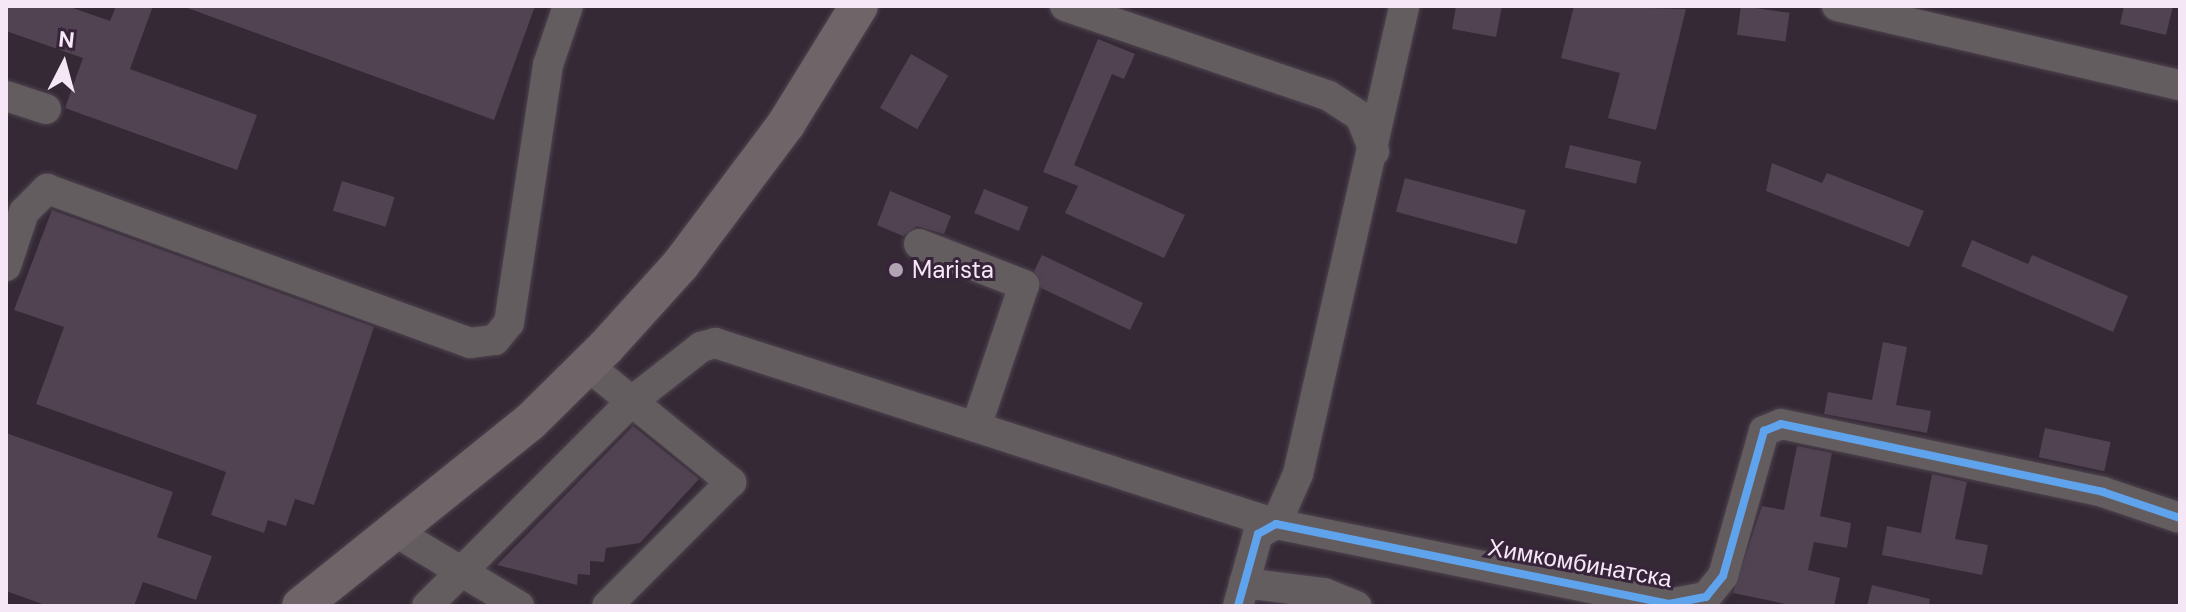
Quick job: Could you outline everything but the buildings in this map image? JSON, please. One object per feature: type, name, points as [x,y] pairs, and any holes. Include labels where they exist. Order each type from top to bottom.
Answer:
[{"type":"main road","points":[[301,606],[531,421],[587,365],[690,252],[786,124],[859,6]]},
{"type":"street","points":[[6,266],[24,212],[47,189],[470,343],[495,340],[509,323],[548,65],[568,6]]},
{"type":"street","points":[[1065,6],[1329,96],[1360,116],[1374,151]]},
{"type":"street","points":[[1356,606],[1324,593],[1241,595],[1258,534],[1276,524],[1298,474],[1374,151],[1404,6]]},
{"type":"street","points":[[1837,6],[2180,85]]},
{"type":"street","points":[[6,96],[46,109]]},
{"type":"street","points":[[919,244],[1024,285],[976,427]]},
{"type":"street","points":[[427,606],[457,571],[632,401],[701,347],[715,343],[1276,524]]},
{"type":"street","points":[[587,365],[731,482],[607,606]]},
{"type":"street","name":"Химкомбинатска","points":[[1276,524],[1669,604],[1706,597],[1723,576],[1764,431],[1781,424],[2103,492],[2180,518]]},
{"type":"street","points":[[394,531],[504,603]]},
{"type":"cycle path","points":[[1238,606],[1258,534],[1276,524],[1669,604],[1706,597],[1723,576],[1764,431],[1781,424],[2103,492],[2180,518]]},
{"type":"place","name":"Marista","points":[[896,270]]}]
